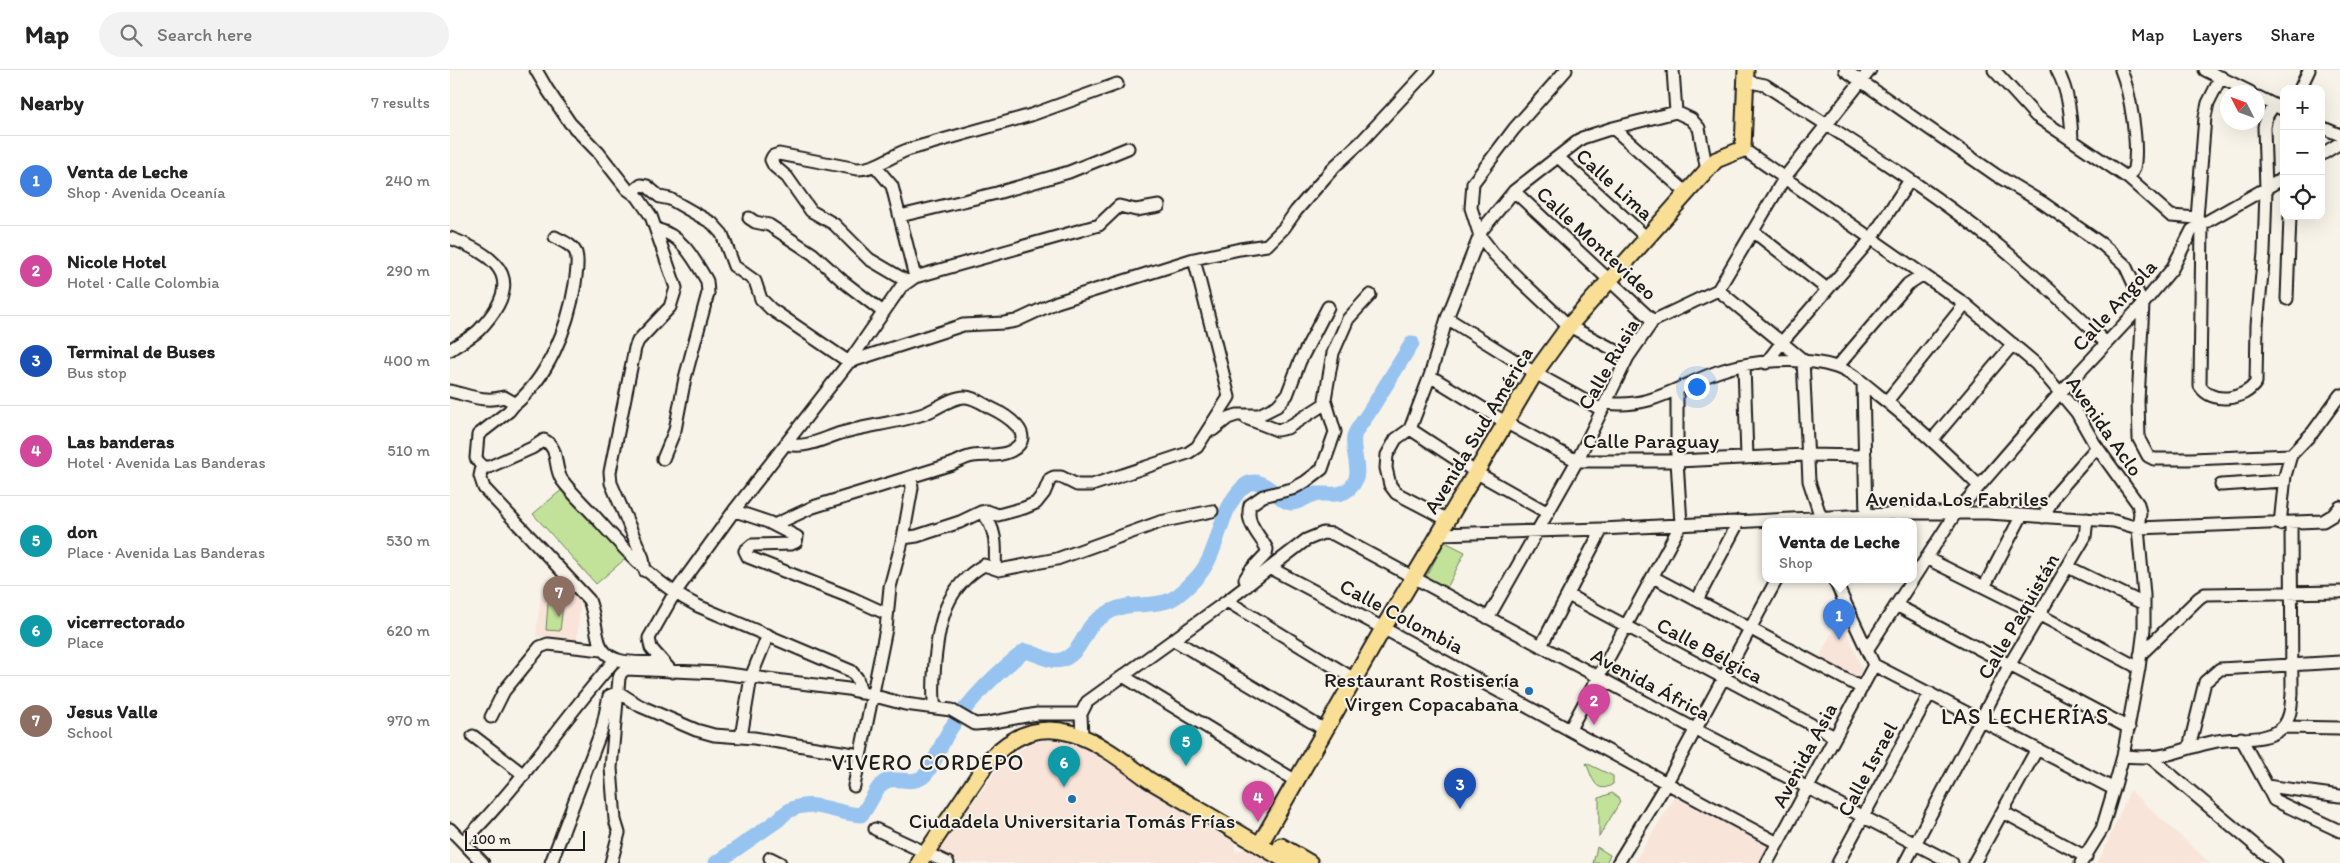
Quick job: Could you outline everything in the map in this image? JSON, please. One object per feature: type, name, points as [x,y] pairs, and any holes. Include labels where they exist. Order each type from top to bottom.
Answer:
[{"type":"main road","points":[[1743,149],[1746,76]]},
{"type":"main road","name":"Avenida Sud América","points":[[1262,840],[1384,627],[1535,373],[1569,326],[1716,160],[1743,149]]},
{"type":"main road","points":[[922,858],[989,760],[1006,744],[1026,733],[1050,729],[1072,732],[1082,736],[1149,780],[1262,840],[1310,863]]},
{"type":"main road","points":[[1262,840],[1290,863]]},
{"type":"street","points":[[536,70],[546,90],[570,122],[598,152],[627,189],[638,197],[651,216],[674,280],[675,293],[670,307],[638,341],[610,472],[612,483],[643,558],[645,571]]},
{"type":"street","points":[[849,362],[963,325],[1004,324],[1016,321],[1056,302],[1194,259],[1240,248],[1267,245],[1279,234],[1334,166],[1362,140],[1428,70]]},
{"type":"street","points":[[1566,70],[1514,129],[1473,183],[1471,208],[1480,236],[1494,254],[1569,326],[1628,357]]},
{"type":"street","points":[[1673,70],[1676,112]]},
{"type":"street","points":[[1844,70],[1996,175],[2043,203],[2103,246],[2125,265],[2143,304],[2144,317],[2138,400],[2139,439],[2148,456],[2154,459],[2192,459],[2291,455]]},
{"type":"street","points":[[1821,518],[1809,481],[1806,455],[1803,360],[1718,290],[1785,177],[1825,124],[1870,70]]},
{"type":"street","points":[[1994,70],[2030,110],[2128,178],[2171,216],[2200,221]]},
{"type":"street","points":[[2057,70],[2071,112],[2072,140]]},
{"type":"street","points":[[2121,70],[2132,108],[2135,159],[2134,170],[2128,178]]},
{"type":"street","points":[[2205,70],[2236,85]]},
{"type":"street","points":[[2302,85],[2309,70]]},
{"type":"street","points":[[1746,76],[1765,85],[1910,180],[2004,250],[2106,343]]},
{"type":"street","points":[[2221,77],[2208,103],[2205,117],[2200,221],[2200,386],[2204,393],[2212,397],[2241,396],[2252,390],[2256,382],[2257,325],[2264,253],[2266,189],[2264,127],[2266,117],[2279,108],[2265,101]]},
{"type":"street","points":[[911,279],[869,258],[834,224],[811,211],[787,177],[774,166],[771,160],[773,156],[780,154],[857,169],[876,167],[892,156],[907,150],[1031,115],[1117,84]]},
{"type":"street","points":[[1448,520],[1396,493],[1390,485],[1386,468],[1387,455],[1396,439],[1410,429],[1430,376],[1447,318],[1482,230],[1514,191],[1582,138],[1613,128],[1676,112],[1691,119],[1699,128],[1706,171]]},
{"type":"street","points":[[1613,128],[1687,193]]},
{"type":"street","points":[[2325,129],[2340,135]]},
{"type":"street","points":[[2325,153],[2340,144]]},
{"type":"street","points":[[900,216],[997,193],[1060,174],[1128,148]]},
{"type":"street","name":"Avenida Aclo","points":[[1743,149],[1965,304],[2036,364],[2077,414],[2097,447],[2138,504],[2144,604],[2139,668],[2129,728],[2114,789],[2102,829],[2084,860]]},
{"type":"street","name":"Calle Lima","points":[[1558,157],[1647,238]]},
{"type":"street","points":[[876,167],[892,186],[900,216],[911,279]]},
{"type":"street","points":[[1766,363],[1871,239],[1910,180]]},
{"type":"street","name":"Calle Angola","points":[[1917,572],[1955,514],[1978,485],[2143,304],[2172,269],[2188,235],[2200,221],[2225,213],[2280,180]]},
{"type":"street","points":[[638,197],[636,189],[641,185],[647,186],[660,197],[670,199],[712,222],[722,234],[734,266],[755,281],[761,299],[771,309],[849,362]]},
{"type":"street","name":"Calle Montevideo","points":[[1514,191],[1653,322]]},
{"type":"street","points":[[672,672],[651,648],[649,638],[674,594],[849,362],[901,286],[911,279],[1100,226],[1119,206],[1136,210],[1159,206]]},
{"type":"street","points":[[749,218],[755,222],[770,225],[813,254],[844,282],[884,312]]},
{"type":"street","points":[[2287,298],[2290,220]]},
{"type":"street","points":[[656,229],[665,231],[687,248],[708,285],[708,293],[685,378],[675,430],[663,459]]},
{"type":"street","points":[[1753,231],[1827,290]]},
{"type":"street","points":[[555,236],[573,248],[578,262],[568,314],[561,338],[525,396],[478,435],[476,458],[482,467],[480,476],[484,488],[589,600],[602,650]]},
{"type":"street","points":[[450,238],[477,249],[488,258],[504,277],[506,284],[500,303],[479,330],[450,350]]},
{"type":"street","points":[[903,538],[917,536],[960,522],[981,512],[987,511],[998,515],[1036,503],[1044,493],[1050,479],[1054,477],[1077,485],[1092,485],[1164,462],[1197,447],[1229,397],[1194,259]]},
{"type":"street","points":[[1837,367],[1908,284],[1922,274]]},
{"type":"street","name":"Calle Rusia","points":[[1488,618],[1577,462],[1628,357],[1653,322],[1718,290]]},
{"type":"street","points":[[1247,586],[1246,579],[1250,571],[1266,554],[1263,543],[1250,522],[1248,514],[1250,505],[1263,496],[1292,489],[1322,469],[1335,432],[1324,392],[1333,354],[1348,319],[1370,294]]},
{"type":"street","points":[[1887,401],[1965,304]]},
{"type":"street","points":[[1205,435],[1228,418],[1240,415],[1259,415],[1277,406],[1287,395],[1300,361],[1328,307]]},
{"type":"street","points":[[1447,318],[1535,373],[1604,407],[1656,399],[1716,373],[1744,365],[1803,360],[1837,367],[1887,401],[1932,440],[1978,485]]},
{"type":"street","points":[[1932,440],[2013,344]]},
{"type":"street","points":[[1744,365],[1747,458]]},
{"type":"street","name":"Calle Paraguay","points":[[1430,376],[1577,462],[1677,461],[1806,455],[1865,456]]},
{"type":"street","points":[[1863,383],[1866,516]]},
{"type":"street","points":[[450,391],[490,400],[504,397],[513,402],[513,406]]},
{"type":"street","points":[[1570,729],[1681,524],[1677,461],[1677,391]]},
{"type":"street","points":[[2298,727],[2290,720],[2292,663],[2291,593],[2285,523],[2284,482],[2291,455],[2313,432],[2340,395]]},
{"type":"street","points":[[774,525],[813,507],[972,456],[1000,454],[1011,451],[1019,444],[1022,437],[1021,430],[1003,413],[963,397],[926,413],[842,433],[808,445],[796,447],[786,444]]},
{"type":"street","points":[[1240,415],[1277,430],[1287,428],[1326,403]]},
{"type":"street","points":[[1410,429],[1477,473],[1548,513]]},
{"type":"street","points":[[482,467],[524,452],[544,440],[549,442],[553,446],[561,478],[645,571],[674,594],[851,671],[867,694]]},
{"type":"street","points":[[2043,517],[2056,494],[2097,447]]},
{"type":"street","points":[[854,786],[860,756],[867,694],[887,614],[890,587],[903,538],[912,488],[911,477]]},
{"type":"street","points":[[2220,485],[2284,482]]},
{"type":"street","name":"Avenida Los Fabriles","points":[[1844,518],[1955,514],[2022,516],[2114,521],[2138,528],[2323,521],[2333,515],[2340,506]]},
{"type":"street","points":[[935,708],[932,693],[938,630],[946,606],[974,570],[984,565],[999,570],[1058,559],[1160,522],[1212,510]]},
{"type":"street","points":[[735,511],[774,525],[797,538],[796,542],[791,544],[752,545],[745,551],[748,557],[852,598],[887,614]]},
{"type":"street","points":[[981,512],[991,522],[996,547],[995,568]]},
{"type":"street","points":[[1984,587],[2022,516]]},
{"type":"street","name":"Calle Paquistán","points":[[1905,863],[1982,721],[2010,664],[2085,537],[2087,519]]},
{"type":"street","points":[[1697,600],[1739,521]]},
{"type":"street","name":"Avenida Los Fabriles","points":[[1440,534],[1602,529],[1762,521]]},
{"type":"street","points":[[1542,646],[1602,529]]},
{"type":"street","name":"Avenida África","points":[[1270,568],[1306,540],[1324,534],[1333,534],[1695,729],[1952,863]]},
{"type":"street","points":[[1926,558],[2040,615],[2139,668]]},
{"type":"street","points":[[2068,567],[2144,604]]},
{"type":"street","points":[[1082,736],[1080,714],[1087,702],[1270,568]]},
{"type":"street","name":"Calle Colombia","points":[[1270,568],[1384,627],[1666,784],[1778,843]]},
{"type":"street","points":[[1653,577],[1751,627],[1862,688]]},
{"type":"street","points":[[1618,863],[1666,784],[1775,583]]},
{"type":"street","points":[[1836,583],[1874,666],[1930,693],[2114,789]]},
{"type":"street","name":"Calle Angola","points":[[1867,650],[1910,583]]},
{"type":"street","points":[[2140,655],[2205,594],[2340,592]]},
{"type":"street","name":"Calle Bélgica","points":[[1568,595],[1835,737]]},
{"type":"street","points":[[1227,601],[1354,679]]},
{"type":"street","points":[[1896,605],[2129,728]]},
{"type":"street","points":[[741,737],[751,677],[768,635]]},
{"type":"street","points":[[1174,640],[1325,730]]},
{"type":"street","points":[[491,717],[504,691],[540,647],[548,644],[602,650],[615,660],[663,662]]},
{"type":"street","points":[[464,841],[489,816],[524,775],[588,691],[615,660]]},
{"type":"street","points":[[2190,748],[2205,682],[2214,672],[2220,669],[2292,663],[2340,662]]},
{"type":"street","name":"Avenida Asia","points":[[1767,863],[1874,666]]},
{"type":"street","points":[[611,863],[619,833],[615,820],[611,768],[618,692],[621,673],[626,669],[751,677],[867,694],[905,704],[956,712],[967,721],[975,724],[1037,714],[1080,714]]},
{"type":"street","points":[[1123,676],[1296,781]]},
{"type":"street","points":[[618,692],[640,706],[714,736],[741,737],[860,756]]},
{"type":"street","points":[[551,863],[602,729],[609,696],[618,692]]},
{"type":"street","name":"Calle Israel","points":[[1838,863],[1930,693]]},
{"type":"street","points":[[2123,756],[2150,757],[2218,740],[2257,738],[2273,733],[2283,727],[2290,714]]},
{"type":"street","points":[[2283,727],[2340,728]]},
{"type":"street","points":[[473,736],[524,775]]},
{"type":"street","points":[[2241,738],[2274,800],[2340,831]]},
{"type":"street","points":[[1974,863],[2037,749]]},
{"type":"street","points":[[2150,757],[2276,863]]},
{"type":"street","points":[[2267,786],[2340,796]]},
{"type":"street","points":[[2003,812],[2084,860]]},
{"type":"street","points":[[450,829],[464,841],[483,863]]},
{"type":"street","points":[[875,829],[922,858],[948,863]]},
{"type":"shaded area","points":[[541,593],[581,598],[577,640],[536,636]]},
{"type":"shaded area","points":[[1838,620],[1843,620],[1862,670],[1858,677],[1852,677],[1818,660]]},
{"type":"shaded area","name":"Ciudadela Universitaria Tomás Frías","points":[[1054,739],[1082,747],[1235,839],[1235,852],[1248,847],[1274,863],[956,863],[936,854],[1005,759],[1031,743]]},
{"type":"shaded area","points":[[2130,790],[2210,863],[2096,863],[2101,857]]},
{"type":"shaded area","points":[[1675,797],[1769,845],[1760,863],[1634,863]]},
{"type":"green space","points":[[571,482],[633,552],[596,584],[533,514]]},
{"type":"green space","points":[[1445,542],[1465,552],[1447,588],[1426,577]]},
{"type":"green space","points":[[548,603],[563,605],[560,631],[546,630]]},
{"type":"green space","points":[[1586,763],[1613,776],[1613,784],[1602,788],[1598,786],[1592,779]]},
{"type":"green space","points":[[1612,793],[1618,797],[1620,802],[1599,837],[1599,798]]},
{"type":"green space","points":[[1597,847],[1610,855],[1606,863],[1593,863]]},
{"type":"waterway","points":[[716,863],[787,812],[797,807],[817,806],[861,815],[882,784],[892,780],[909,781],[920,779],[932,766],[948,733],[976,696],[1005,667],[1025,651],[1049,660],[1064,659],[1077,649],[1092,624],[1111,611],[1125,606],[1156,604],[1170,600],[1186,589],[1206,565],[1228,508],[1242,488],[1249,483],[1256,482],[1262,484],[1291,503],[1316,494],[1343,493],[1351,487],[1357,476],[1355,433],[1412,343]]},
{"type":"place","name":"Jesus Valle","points":[[559,617]]},
{"type":"place","name":"Venta de Leche","points":[[1839,640]]},
{"type":"place","name":"Restaurant Rostisería Virgen Copacabana","points":[[1529,691]]},
{"type":"place","name":"Nicole Hotel","points":[[1594,725]]},
{"type":"place","name":"don","points":[[1186,766]]},
{"type":"place","name":"vicerrectorado","points":[[1064,787]]},
{"type":"place","name":"Ciudadela Universitaria Tomás Frías","points":[[1072,799]]},
{"type":"place","name":"Terminal de Buses","points":[[1460,809]]},
{"type":"place","name":"Las banderas","points":[[1258,822]]},
{"type":"district","name":"LAS LECHERÍAS","points":[[2025,716]]},
{"type":"district","name":"VIVERO CORDEPO","points":[[928,762]]}]
